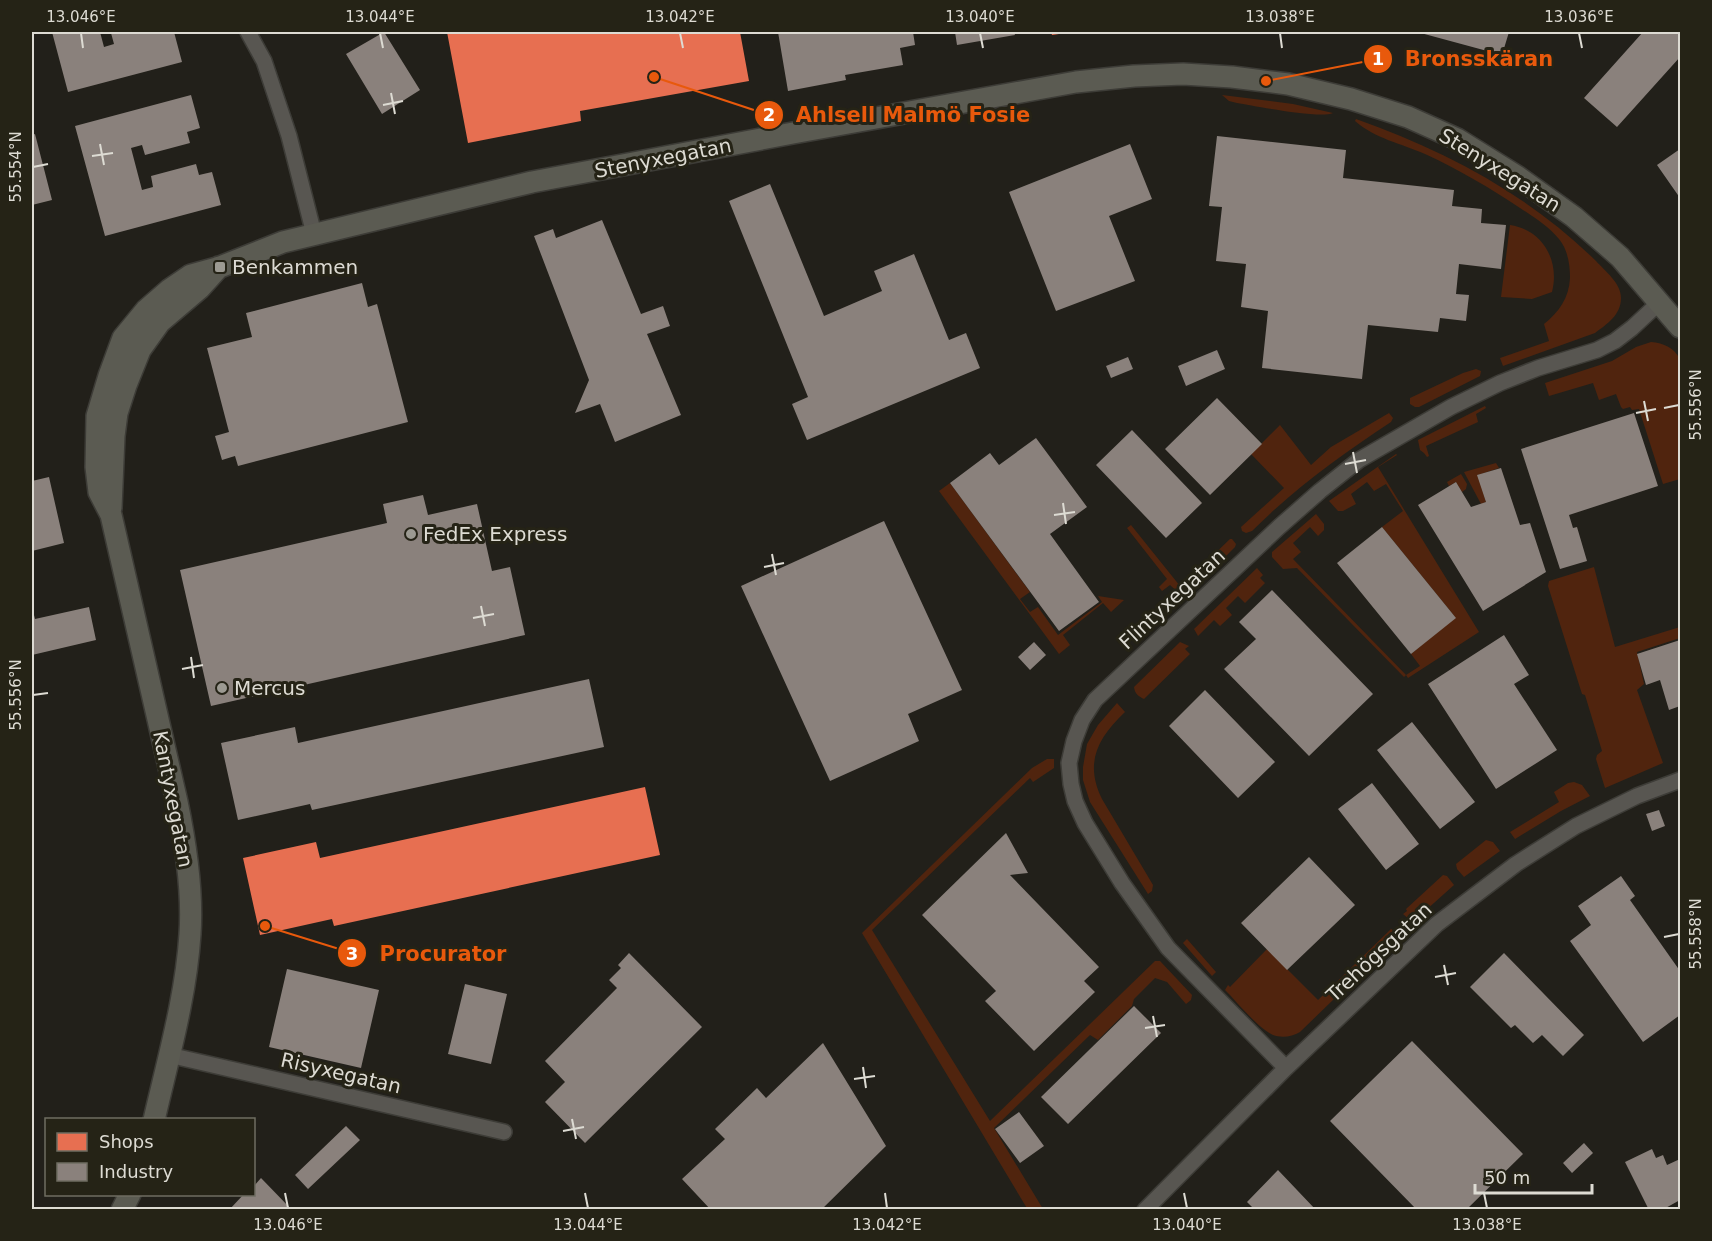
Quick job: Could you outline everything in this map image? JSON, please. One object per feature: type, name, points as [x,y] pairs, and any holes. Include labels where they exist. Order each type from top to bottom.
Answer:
[{"type":"street","points":[[248,32],[264,61],[289,136],[314,234]]},
{"type":"street","name":"Stenyxegatan","points":[[131,344],[200,288],[220,267],[283,242],[314,234],[532,182],[782,135],[1076,82],[1183,74],[1288,84],[1351,99],[1408,117],[1457,139],[1518,177],[1574,217],[1620,256],[1680,327]]},
{"type":"street","name":"Flintyxegatan","points":[[1286,1068],[1168,948],[1122,883],[1085,823],[1075,801],[1069,763],[1082,720],[1095,700],[1279,527],[1359,460],[1441,413],[1500,383],[1538,368],[1597,350],[1615,341],[1660,303]]},
{"type":"street","name":"Kantyxegatan","points":[[131,344],[97,416],[96,467],[99,492],[111,516],[185,843],[190,889],[190,933],[186,978],[154,1118]]},
{"type":"street","name":"Trehögsgatan","points":[[1145,1209],[1286,1068],[1437,924],[1516,864],[1576,826],[1637,796],[1680,780]]},
{"type":"street","name":"Risyxegatan","points":[[169,1055],[504,1132]]},
{"type":"shaded area","points":[[1222,95],[1293,104],[1333,113],[1315,114],[1272,109],[1229,101]]},
{"type":"shaded area","points":[[1356,119],[1421,145],[1484,176],[1542,215],[1570,237],[1615,282],[1621,298],[1616,314],[1595,333],[1503,366],[1500,358],[1549,341],[1544,324],[1562,304],[1568,292],[1570,278],[1569,263],[1562,243],[1541,222],[1462,172],[1371,132],[1355,121]]},
{"type":"shaded area","points":[[1510,225],[1532,233],[1546,249],[1553,269],[1552,292],[1532,299],[1501,297]]},
{"type":"shaded area","points":[[1651,342],[1668,347],[1680,359],[1680,479],[1663,484],[1639,409],[1632,410],[1630,407],[1623,409],[1616,394],[1599,400],[1593,383],[1549,396],[1545,383],[1612,361],[1636,347]]},
{"type":"shaded area","points":[[1476,369],[1481,371],[1480,376],[1419,407],[1410,404],[1410,398]]},
{"type":"shaded area","points":[[1485,406],[1486,408],[1476,414],[1478,422],[1426,446],[1429,456],[1427,457],[1420,450],[1418,440]]},
{"type":"shaded area","points":[[1389,413],[1393,418],[1391,422],[1319,473],[1252,531],[1246,533],[1242,531],[1241,527],[1284,488],[1251,454],[1280,425],[1311,465],[1331,447]]},
{"type":"shaded area","points":[[1396,454],[1378,467],[1479,632],[1408,678],[1406,675],[1420,666],[1411,654],[1455,617],[1382,527],[1403,511],[1386,484],[1374,491],[1367,482],[1351,494],[1356,504],[1343,511],[1338,511],[1329,501]]},
{"type":"shaded area","points":[[1496,463],[1499,468],[1478,475],[1486,502],[1481,504],[1464,472]]},
{"type":"shaded area","points":[[1461,474],[1467,484],[1466,489],[1462,492],[1456,482],[1449,486],[1447,482]]},
{"type":"shaded area","points":[[950,483],[1030,592],[1020,599],[1030,612],[1038,607],[1058,635],[1102,602],[1098,596],[1124,600],[1111,612],[1103,603],[1063,635],[1070,645],[1059,654],[939,491]]},
{"type":"shaded area","points":[[1316,514],[1324,524],[1324,530],[1318,536],[1310,527],[1293,543],[1301,552],[1293,559],[1406,675],[1404,677],[1297,568],[1283,569],[1272,557],[1272,552]]},
{"type":"shaded area","points":[[1131,525],[1180,586],[1190,577],[1197,584],[1182,596],[1170,585],[1162,591],[1159,587],[1167,579],[1127,528]]},
{"type":"shaded area","points":[[1230,539],[1236,544],[1235,547],[1210,572],[1204,571],[1202,566]]},
{"type":"shaded area","points":[[1594,567],[1615,647],[1680,627],[1680,638],[1637,652],[1644,684],[1637,690],[1663,763],[1605,788],[1596,759],[1602,751],[1548,586],[1549,581]]},
{"type":"shaded area","points":[[1257,568],[1263,575],[1260,578],[1265,583],[1245,603],[1238,596],[1226,608],[1232,615],[1220,626],[1214,620],[1198,636],[1194,629]]},
{"type":"shaded area","points":[[1180,642],[1189,646],[1185,649],[1190,654],[1144,699],[1138,696],[1134,687]]},
{"type":"shaded area","points":[[1117,703],[1125,712],[1101,741],[1094,762],[1094,773],[1102,799],[1153,885],[1152,891],[1148,894],[1090,802],[1083,780],[1087,744],[1098,725]]},
{"type":"shaded area","points":[[1047,759],[1054,759],[1054,768],[1033,782],[1030,778],[872,930],[990,1121],[1155,961],[1160,961],[1192,995],[1191,1000],[1186,1004],[1167,982],[1155,978],[1134,999],[1132,1006],[1098,1040],[1090,1035],[994,1128],[1043,1209],[1028,1210],[862,933],[1032,768]]},
{"type":"shaded area","points":[[1574,782],[1582,785],[1590,796],[1515,839],[1510,832],[1559,802],[1554,792]]},
{"type":"shaded area","points":[[1486,840],[1493,842],[1500,851],[1464,877],[1456,864]]},
{"type":"shaded area","points":[[1443,875],[1447,876],[1454,885],[1415,920],[1410,920],[1403,914],[1407,911],[1406,909]]},
{"type":"shaded area","points":[[1391,929],[1400,935],[1300,1032],[1294,1035],[1279,1036],[1267,1032],[1225,990],[1267,949],[1318,1000]]},
{"type":"shaded area","points":[[1187,939],[1216,972],[1212,976],[1183,943]]},
{"type":"building: Shops","points":[[447,32],[740,32],[749,81],[580,111],[581,121],[468,143]]},
{"type":"building: Shops","points":[[1051,32],[1066,32],[1066,33],[1052,35]]},
{"type":"building: Shops","points":[[645,787],[660,855],[334,926],[332,919],[260,935],[243,858],[316,842],[320,858]]},
{"type":"building: Industry","points":[[52,32],[100,32],[104,47],[114,44],[111,33],[115,32],[174,32],[182,62],[68,92]]},
{"type":"building: Industry","points":[[384,32],[420,90],[382,114],[346,54]]},
{"type":"building: Industry","points":[[778,32],[913,32],[915,45],[900,48],[903,65],[845,75],[846,80],[788,91]]},
{"type":"building: Industry","points":[[955,32],[1014,32],[1015,35],[957,45]]},
{"type":"building: Industry","points":[[1417,32],[1509,32],[1502,55]]},
{"type":"building: Industry","points":[[1643,32],[1680,32],[1680,57],[1617,127],[1584,98]]},
{"type":"building: Industry","points":[[191,95],[200,128],[187,132],[190,143],[145,155],[142,145],[131,148],[142,190],[153,187],[151,176],[196,164],[199,175],[212,172],[221,205],[105,236],[75,126]]},
{"type":"building: Industry","points":[[35,134],[52,200],[32,205],[32,135]]},
{"type":"building: Industry","points":[[1217,136],[1346,150],[1343,178],[1454,190],[1452,206],[1482,209],[1481,223],[1506,225],[1501,269],[1459,264],[1456,294],[1469,295],[1466,321],[1440,318],[1438,332],[1368,325],[1362,379],[1262,368],[1268,311],[1241,307],[1246,264],[1216,261],[1222,207],[1209,206]]},
{"type":"building: Industry","points":[[1130,144],[1152,199],[1109,216],[1135,281],[1056,311],[1009,192]]},
{"type":"building: Industry","points":[[1680,149],[1680,198],[1657,165]]},
{"type":"building: Industry","points":[[770,184],[824,316],[882,291],[874,271],[914,254],[949,340],[966,333],[980,368],[807,440],[792,404],[808,397],[729,201]]},
{"type":"building: Industry","points":[[602,220],[641,314],[663,306],[670,326],[647,334],[681,415],[615,442],[600,404],[575,413],[589,380],[534,236],[553,229],[556,238]]},
{"type":"building: Industry","points":[[362,283],[368,307],[377,304],[408,422],[238,466],[235,456],[222,460],[215,436],[229,432],[207,348],[252,337],[246,313]]},
{"type":"building: Industry","points":[[1217,350],[1225,369],[1186,386],[1178,366]]},
{"type":"building: Industry","points":[[1128,357],[1133,369],[1111,378],[1106,366]]},
{"type":"building: Industry","points":[[1217,398],[1262,444],[1210,495],[1165,449]]},
{"type":"building: Industry","points":[[1634,413],[1658,486],[1569,515],[1573,528],[1577,527],[1587,561],[1560,569],[1521,449]]},
{"type":"building: Industry","points":[[1132,430],[1202,503],[1166,538],[1096,465]]},
{"type":"building: Industry","points":[[1036,438],[1087,507],[1050,534],[1099,602],[1059,631],[950,483],[990,453],[999,465]]},
{"type":"building: Industry","points":[[1501,468],[1520,525],[1530,523],[1546,572],[1483,611],[1418,505],[1456,482],[1471,507],[1486,502],[1477,475]]},
{"type":"building: Industry","points":[[49,477],[64,543],[32,551],[32,481]]},
{"type":"building: Industry","points":[[423,495],[428,515],[477,504],[492,571],[510,567],[525,635],[211,706],[180,570],[387,523],[383,504]]},
{"type":"building: Industry","points":[[884,521],[962,690],[908,714],[919,741],[830,781],[741,586]]},
{"type":"building: Industry","points":[[1382,527],[1456,618],[1411,654],[1337,563]]},
{"type":"building: Industry","points":[[1272,590],[1373,694],[1309,756],[1224,669],[1256,639],[1239,622]]},
{"type":"building: Industry","points":[[32,607],[35,619],[89,607],[96,640],[32,655]]},
{"type":"building: Industry","points":[[1504,635],[1529,675],[1514,684],[1557,750],[1496,789],[1428,684]]},
{"type":"building: Industry","points":[[1680,640],[1680,706],[1669,710],[1660,680],[1646,685],[1637,654]]},
{"type":"building: Industry","points":[[1034,642],[1046,655],[1030,670],[1018,657]]},
{"type":"building: Industry","points":[[589,679],[604,747],[312,810],[310,804],[238,820],[221,743],[295,727],[298,743]]},
{"type":"building: Industry","points":[[1205,690],[1275,762],[1238,798],[1169,726]]},
{"type":"building: Industry","points":[[1412,722],[1475,802],[1440,829],[1377,750]]},
{"type":"building: Industry","points":[[1372,783],[1419,844],[1386,870],[1338,809]]},
{"type":"building: Industry","points":[[1659,810],[1665,826],[1652,831],[1646,814]]},
{"type":"building: Industry","points":[[1006,833],[1028,873],[1010,875],[1099,967],[1084,981],[1095,992],[1034,1051],[985,1001],[996,991],[922,915]]},
{"type":"building: Industry","points":[[1309,857],[1355,905],[1287,970],[1241,923]]},
{"type":"building: Industry","points":[[1621,876],[1635,896],[1630,900],[1680,971],[1680,1015],[1643,1042],[1570,941],[1591,925],[1578,906]]},
{"type":"building: Industry","points":[[629,953],[702,1027],[585,1143],[545,1102],[565,1082],[545,1061],[617,988],[609,980],[621,968],[618,965]]},
{"type":"building: Industry","points":[[1504,953],[1584,1035],[1563,1056],[1542,1035],[1533,1043],[1515,1025],[1511,1028],[1470,987]]},
{"type":"building: Industry","points":[[287,969],[379,990],[361,1068],[269,1047]]},
{"type":"building: Industry","points":[[465,984],[507,994],[491,1064],[448,1054]]},
{"type":"building: Industry","points":[[1134,1006],[1161,1033],[1068,1124],[1041,1097]]},
{"type":"building: Industry","points":[[1412,1041],[1523,1154],[1466,1210],[1417,1210],[1330,1121]]},
{"type":"building: Industry","points":[[823,1043],[886,1146],[821,1210],[711,1210],[682,1179],[725,1139],[715,1129],[757,1088],[766,1098]]},
{"type":"building: Industry","points":[[1019,1112],[1044,1146],[1020,1163],[995,1129]]},
{"type":"building: Industry","points":[[346,1126],[360,1140],[308,1189],[295,1175]]},
{"type":"building: Industry","points":[[1584,1143],[1593,1153],[1572,1173],[1563,1163]]},
{"type":"building: Industry","points":[[1652,1149],[1656,1158],[1663,1155],[1667,1165],[1680,1159],[1680,1200],[1662,1210],[1649,1210],[1625,1162]]},
{"type":"building: Industry","points":[[1278,1170],[1316,1210],[1255,1210],[1247,1202]]},
{"type":"building: Industry","points":[[261,1178],[292,1210],[229,1210],[242,1196],[255,1196],[255,1185]]},
{"type":"place","name":"Ahlsell Malmö Fosie","points":[[654,77]]},
{"type":"place","name":"Bronsskäran","points":[[1266,81]]},
{"type":"place","name":"Benkammen","points":[[220,267]]},
{"type":"place","name":"FedEx Express","points":[[411,534]]},
{"type":"place","name":"Mercus","points":[[222,688]]},
{"type":"place","name":"Procurator","points":[[265,926]]}]
